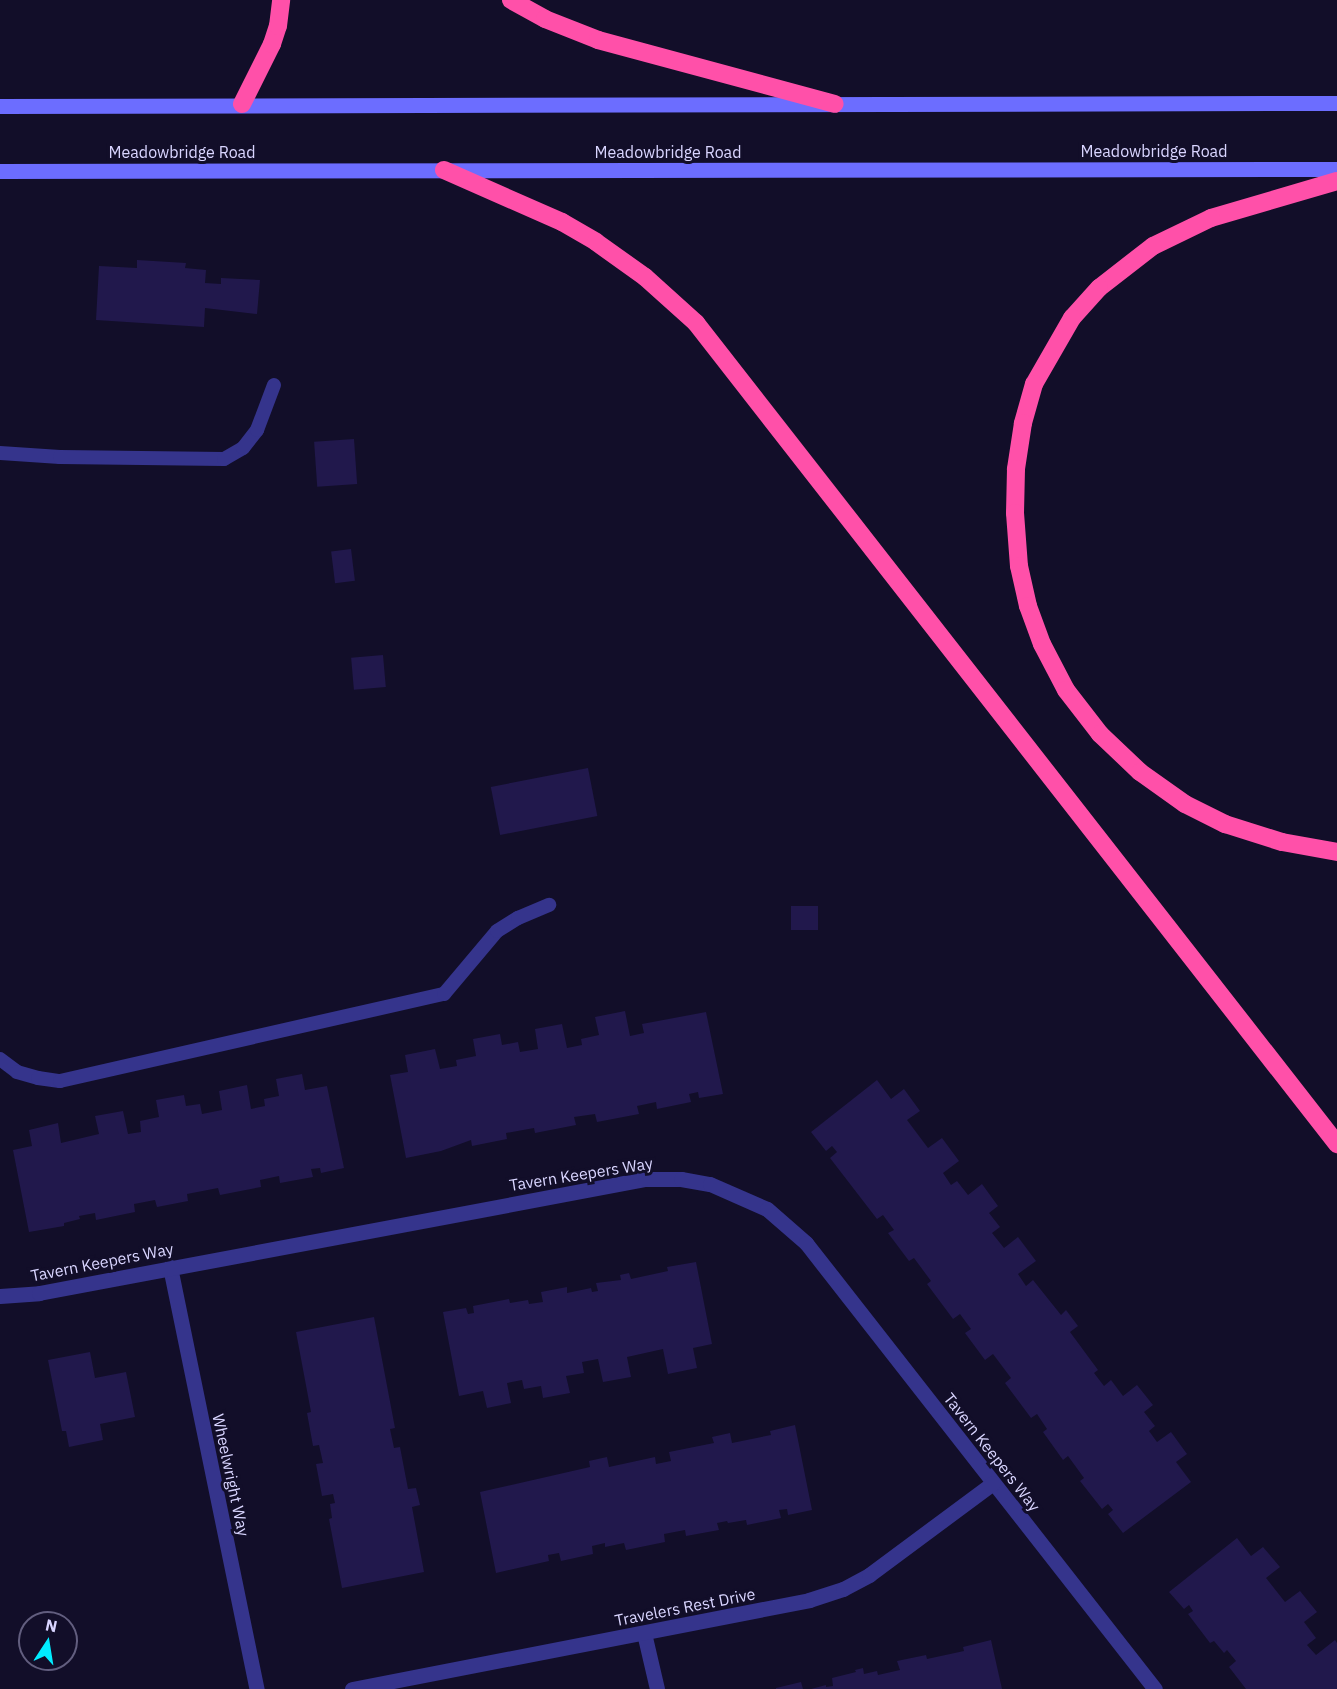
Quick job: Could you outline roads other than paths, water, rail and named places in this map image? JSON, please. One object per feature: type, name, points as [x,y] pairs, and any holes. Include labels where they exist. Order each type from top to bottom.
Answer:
[{"type":"highway","points":[[242,104],[272,44],[278,26],[281,0]]},
{"type":"highway","points":[[511,0],[545,19],[598,40],[835,104]]},
{"type":"highway","points":[[444,170],[562,222],[596,242],[645,278],[696,323],[1337,1144]]},
{"type":"highway","points":[[1337,181],[1201,222],[1153,246],[1099,288],[1072,318],[1034,384],[1023,423],[1016,469],[1016,513],[1019,566],[1028,606],[1041,644],[1066,690],[1100,734],[1140,772],[1185,804],[1225,824],[1282,842],[1337,852]]},
{"type":"main road","points":[[0,106],[1333,103]]},
{"type":"main road","name":"Meadowbridge Road","points":[[0,171],[1337,169]]},
{"type":"street","name":"Tavern Keepers Way","points":[[0,1296],[39,1293],[645,1179],[681,1179],[710,1184],[767,1209],[806,1243],[1155,1689]]},
{"type":"street","name":"Wheelwright Way","points":[[170,1267],[257,1689]]},
{"type":"street","name":"Travelers Rest Drive","points":[[352,1689],[808,1600],[843,1589],[869,1575],[993,1483]]},
{"type":"street","points":[[644,1633],[657,1689]]},
{"type":"lane","points":[[0,453],[60,457],[224,459],[243,448],[257,430],[274,385]]},
{"type":"lane","points":[[0,1059],[17,1072],[60,1081],[444,994],[497,931],[518,918],[549,905]]}]
